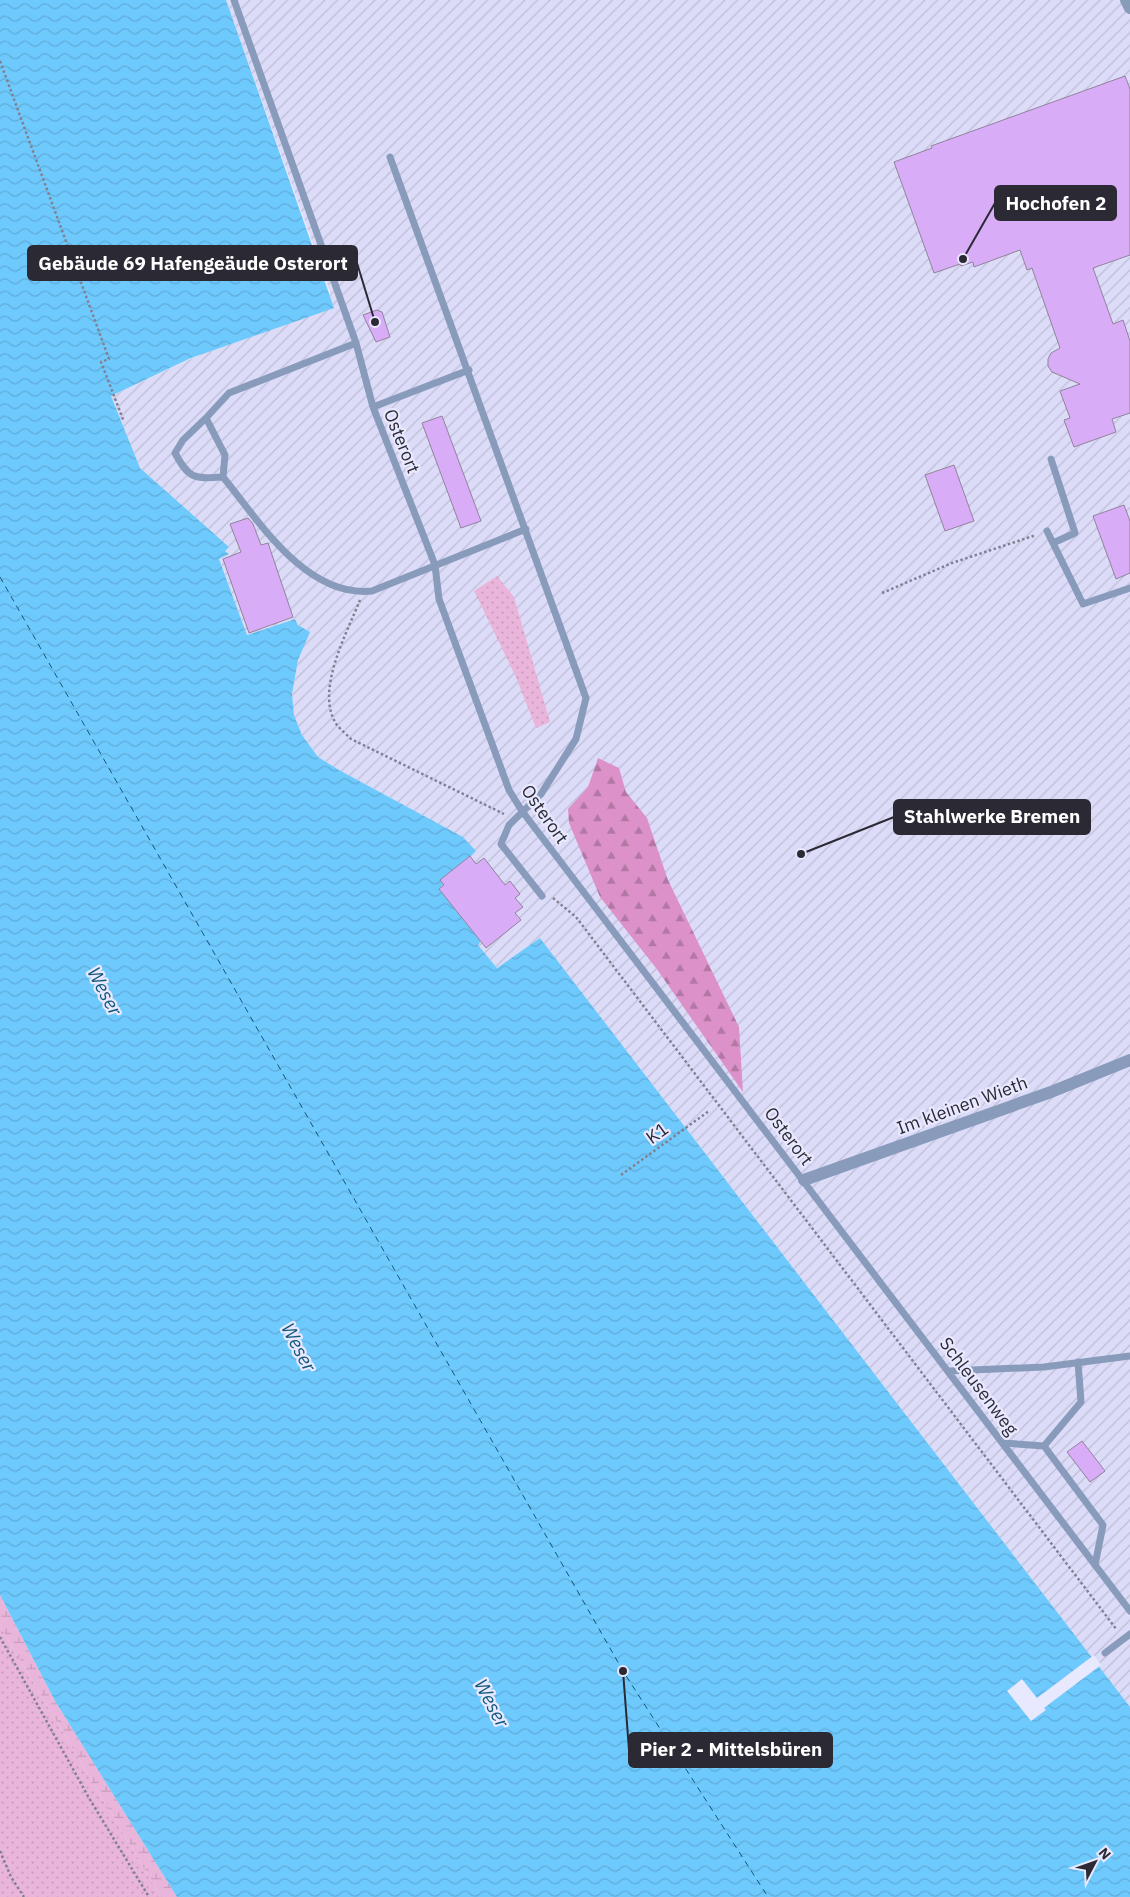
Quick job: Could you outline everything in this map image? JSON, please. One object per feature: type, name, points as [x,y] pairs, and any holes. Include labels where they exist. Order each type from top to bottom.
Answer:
[{"type":"street","points":[[1126,0],[1130,8]]},
{"type":"street","name":"Im kleinen Wieth","points":[[804,1180],[1051,1092],[1130,1060]]},
{"type":"lane","name":"Osterort","points":[[234,0],[356,344],[372,406],[435,566],[439,599],[509,790],[522,811],[804,1180]]},
{"type":"lane","points":[[390,157],[469,370],[586,698],[576,739],[541,794],[509,825],[500,844],[542,896]]},
{"type":"lane","points":[[223,477],[196,478],[184,470],[175,453],[183,440],[228,393],[356,344]]},
{"type":"lane","name":"Osterort","points":[[372,406],[469,370]]},
{"type":"lane","points":[[206,418],[225,455],[223,477],[289,558],[320,579],[353,593],[364,592],[399,581],[526,530]]},
{"type":"lane","points":[[1051,459],[1075,533],[1053,543]]},
{"type":"lane","points":[[1047,531],[1083,604],[1130,588]]},
{"type":"lane","name":"Schleusenweg","points":[[804,1180],[1130,1611]]},
{"type":"lane","points":[[949,1371],[1044,1367],[1130,1356]]},
{"type":"lane","points":[[1044,1446],[1081,1402],[1078,1362]]},
{"type":"lane","points":[[1003,1443],[1044,1446],[1103,1525],[1095,1565]]},
{"type":"lane","points":[[1105,1654],[1127,1637]]},
{"type":"path","points":[[0,61],[109,359],[102,362],[124,422]]},
{"type":"path","points":[[882,592],[952,563],[1047,531]]},
{"type":"path","points":[[364,592],[335,661],[328,690],[331,710],[337,725],[351,739],[485,807],[505,815],[522,811]]},
{"type":"path","points":[[542,896],[553,898],[576,917],[1127,1637]]},
{"type":"path","name":"K1","points":[[621,1175],[709,1111]]},
{"type":"path","points":[[0,1637],[89,1798],[149,1897]]},
{"type":"path","points":[[0,1851],[11,1878],[24,1897]]},
{"type":"shaded area","points":[[226,0],[1130,0],[1130,1707],[540,938],[497,968],[478,945],[439,889],[440,880],[475,851],[463,837],[318,757],[302,735],[294,715],[292,694],[298,660],[309,631],[298,625],[295,619],[247,635],[219,558],[229,554],[225,551],[229,547],[140,468],[111,396],[331,294]]},
{"type":"green space","points":[[497,576],[514,597],[550,722],[536,728],[515,675],[474,591]]},
{"type":"green space","points":[[598,758],[619,768],[626,792],[647,818],[668,880],[739,1027],[743,1092],[656,968],[600,897],[569,823],[568,809],[588,787]]},
{"type":"green space","points":[[0,1595],[55,1701],[177,1897],[161,1897],[0,1626]]},
{"type":"green space","points":[[0,1626],[161,1897],[0,1897]]},
{"type":"water","name":"Weser","points":[[0,0],[226,0],[334,308],[191,358],[111,396],[140,468],[229,547],[225,551],[229,554],[219,559],[247,635],[295,619],[298,625],[310,632],[298,660],[292,694],[294,715],[302,735],[318,757],[463,837],[476,851],[439,889],[481,941],[478,945],[497,968],[540,938],[1130,1707],[1130,1897],[177,1897],[55,1701],[0,1595]]},
{"type":"pier","points":[[1094,1655],[1101,1665],[1044,1708],[1046,1710],[1031,1721],[1007,1691],[1022,1679],[1037,1698]]},
{"type":"building","points":[[1125,76],[1130,89],[1130,255],[1093,268],[1113,324],[1123,320],[1130,341],[1130,413],[1112,419],[1116,432],[1074,447],[1064,420],[1070,418],[1060,391],[1080,384],[1052,372],[1048,366],[1048,359],[1051,353],[1060,348],[1032,268],[1027,270],[1020,250],[974,267],[973,262],[961,266],[960,264],[934,273],[894,162],[932,148],[931,146]]},
{"type":"building","points":[[377,310],[382,312],[390,337],[376,342],[363,315]]},
{"type":"building","points":[[442,416],[481,521],[461,528],[422,423]]},
{"type":"building","points":[[954,465],[974,521],[945,531],[925,475]]},
{"type":"building","points":[[1124,505],[1130,521],[1130,573],[1116,579],[1093,516]]},
{"type":"building","points":[[248,518],[253,524],[261,545],[268,543],[293,617],[249,633],[223,559],[241,552],[230,524]]},
{"type":"building","points":[[470,856],[476,864],[484,858],[505,885],[510,881],[520,894],[515,898],[523,907],[515,913],[521,920],[486,948],[439,889],[444,885],[440,880]]},
{"type":"building","points":[[1082,1441],[1105,1471],[1090,1482],[1067,1452]]},
{"type":"ferry route","points":[[0,577],[623,1671],[768,1897]]},
{"type":"place","name":"Hochofen 2","points":[[963,259]]},
{"type":"place","name":"Gebäude 69 Hafengeäude Osterort","points":[[375,322]]},
{"type":"place","name":"Stahlwerke Bremen","points":[[801,854]]},
{"type":"place","name":"Pier 2 - Mittelsbüren","points":[[623,1671]]}]
